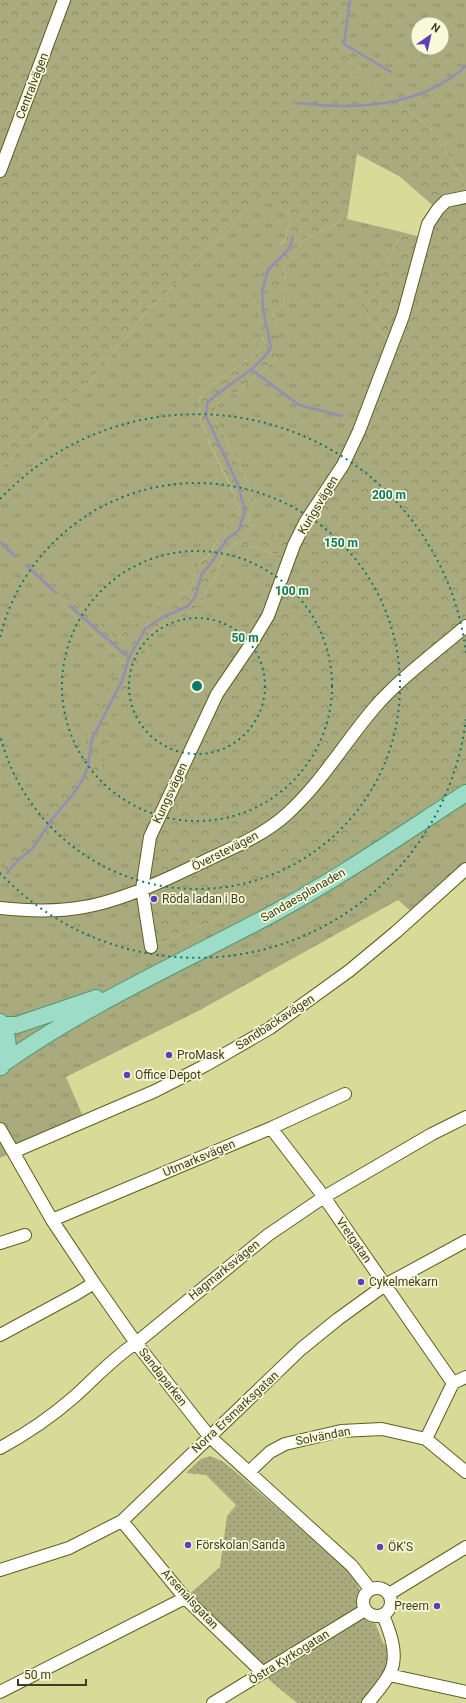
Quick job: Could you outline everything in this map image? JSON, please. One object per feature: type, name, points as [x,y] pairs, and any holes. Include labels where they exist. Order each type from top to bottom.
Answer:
[{"type":"main road","name":"Sandaesplanaden","points":[[2,1066],[54,1030],[134,985],[278,911],[362,860],[466,793]]},
{"type":"main road","name":"Sandaesplanaden","points":[[1,1023],[17,1025],[134,985]]},
{"type":"main road","points":[[1,1023],[8,1045],[2,1066]]},
{"type":"street","name":"Centralvägen","points":[[0,171],[64,0]]},
{"type":"street","name":"Kungsvägen","points":[[151,947],[142,889],[150,837],[217,694],[268,616],[294,544],[306,521],[343,465],[359,431],[403,316],[428,224],[438,209],[446,201],[466,197]]},
{"type":"street","name":"Överstevägen","points":[[0,908],[60,910],[86,907],[142,889],[182,872],[252,838],[286,815],[321,778],[376,706],[466,626]]},
{"type":"street","name":"Sandbackavägen","points":[[13,1152],[155,1091],[206,1065],[270,1028],[354,966],[396,932],[466,869]]},
{"type":"street","name":"Utmarksvägen","points":[[52,1220],[271,1128],[345,1094]]},
{"type":"street","name":"Hagmarksvägen","points":[[0,1448],[37,1426],[73,1398],[122,1352],[136,1343],[268,1234],[324,1197],[432,1134],[466,1118]]},
{"type":"street","name":"Vretgatan","points":[[271,1128],[324,1197],[453,1383]]},
{"type":"street","name":"Sandaparken","points":[[0,1129],[52,1220],[94,1282],[136,1343],[208,1436],[352,1566],[370,1589]]},
{"type":"street","points":[[0,1243],[25,1235]]},
{"type":"street","name":"Norra Ersmarksgatan","points":[[0,1570],[69,1548],[122,1521],[208,1436],[301,1349],[338,1318],[385,1285],[466,1241]]},
{"type":"street","points":[[0,1335],[76,1294],[94,1282]]},
{"type":"street","points":[[426,1439],[453,1383],[466,1377]]},
{"type":"street","name":"Solvändan","points":[[249,1472],[270,1452],[284,1444],[341,1431],[382,1429],[426,1439],[466,1472]]},
{"type":"street","name":"Arsenalsgatan","points":[[122,1521],[185,1598],[263,1673]]},
{"type":"street","points":[[389,1594],[466,1547]]},
{"type":"street","points":[[380,1588],[389,1594],[391,1598],[391,1606],[383,1615],[375,1616],[365,1610],[363,1606],[364,1596],[370,1589],[380,1588]]},
{"type":"street","points":[[0,1692],[185,1598]]},
{"type":"street","name":"Östra Kyrkogatan","points":[[213,1703],[365,1610]]},
{"type":"street","points":[[368,1703],[391,1671],[394,1652],[391,1636],[383,1615]]},
{"type":"street","points":[[389,1675],[466,1692]]},
{"type":"green space","points":[[0,0],[350,0],[344,44],[356,76],[396,101],[431,129],[449,156],[466,187],[466,793],[311,891],[267,890],[209,923],[151,947],[142,889],[150,837],[193,743],[251,644],[289,558],[236,542],[225,555],[218,567],[215,580],[208,588],[198,607],[191,613],[155,629],[148,636],[146,653],[141,664],[133,669],[124,664],[62,604],[69,596],[113,637],[118,637],[157,607],[190,590],[199,564],[208,556],[221,534],[239,515],[236,501],[200,417],[199,403],[203,393],[210,386],[250,358],[265,345],[258,315],[256,291],[265,261],[286,239],[290,214],[260,191],[232,227],[205,251],[172,287],[146,312],[87,384],[0,469]],"holes":[[[357,154],[399,176],[437,209],[424,238],[402,232],[381,277],[360,295],[367,316],[392,344],[343,465],[294,544],[248,524],[250,509],[254,500],[249,484],[215,419],[216,406],[225,397],[238,392],[273,362],[281,352],[272,313],[283,305],[285,265],[298,249],[302,240],[347,219]]]},
{"type":"green space","points":[[350,0],[466,0],[466,187],[449,156],[431,129],[396,101],[356,77],[344,44]]},
{"type":"green space","points":[[260,190],[290,214],[286,239],[281,243],[263,337],[265,345],[250,358],[210,386],[203,393],[199,403],[200,417],[213,451],[236,501],[239,515],[221,534],[208,555],[199,564],[190,590],[162,606],[118,637],[113,637],[69,597],[62,604],[124,664],[146,653],[148,636],[155,629],[191,613],[198,607],[208,588],[215,580],[218,568],[225,555],[236,542],[289,558],[151,947],[209,923],[267,890],[311,891],[466,793],[466,869],[415,915],[398,900],[202,1009],[66,1077],[85,1121],[0,1158],[0,469],[87,384],[146,312],[172,287],[205,251],[232,227]]},
{"type":"green space","points":[[347,219],[402,232],[381,277],[361,295],[367,316],[392,344],[359,431],[294,545],[248,524],[250,509],[254,500],[249,484],[215,419],[216,406],[225,397],[238,392],[273,362],[280,352],[272,313],[283,305],[285,265],[298,249],[302,240]]},
{"type":"green space","points":[[115,674],[126,679],[129,688],[110,729],[106,753],[102,765],[93,781],[82,791],[63,814],[51,832],[25,860],[15,875],[4,875],[3,867],[17,848],[32,836],[51,807],[80,770],[87,734],[110,679]]},
{"type":"green space","points":[[210,1456],[222,1461],[236,1472],[343,1566],[357,1583],[367,1610],[376,1625],[383,1643],[394,1651],[391,1671],[368,1703],[297,1703],[275,1685],[185,1598],[220,1567],[227,1516],[236,1505],[206,1475],[186,1473],[201,1459]]},
{"type":"waterway","points":[[350,0],[344,44],[391,72]]},
{"type":"waterway","points":[[299,103],[344,106],[366,105],[409,98],[448,80],[466,66]]},
{"type":"waterway","points":[[7,873],[17,861],[32,849],[53,818],[74,793],[84,777],[88,766],[92,739],[122,681],[129,658],[145,629],[163,617],[188,606],[195,597],[202,573],[209,566],[227,539],[239,530],[245,511],[238,485],[206,416],[207,403],[256,365],[271,348],[263,309],[262,292],[268,270],[289,249],[293,237]]},
{"type":"waterway","points":[[252,370],[299,405],[342,416]]},
{"type":"waterway","points":[[0,542],[15,556]]},
{"type":"waterway","points":[[26,565],[56,593]]},
{"type":"waterway","points":[[70,606],[129,658]]},
{"type":"place","name":"Röda ladan i Bo","points":[[154,899]]},
{"type":"place","name":"ProMask","points":[[169,1055]]},
{"type":"place","name":"Office Depot","points":[[127,1075]]},
{"type":"place","name":"Cykelmekarn","points":[[361,1282]]},
{"type":"place","name":"Förskolan Sanda","points":[[188,1545]]},
{"type":"place","name":"ÖK'S","points":[[380,1547]]},
{"type":"place","name":"Preem","points":[[437,1606]]}]
